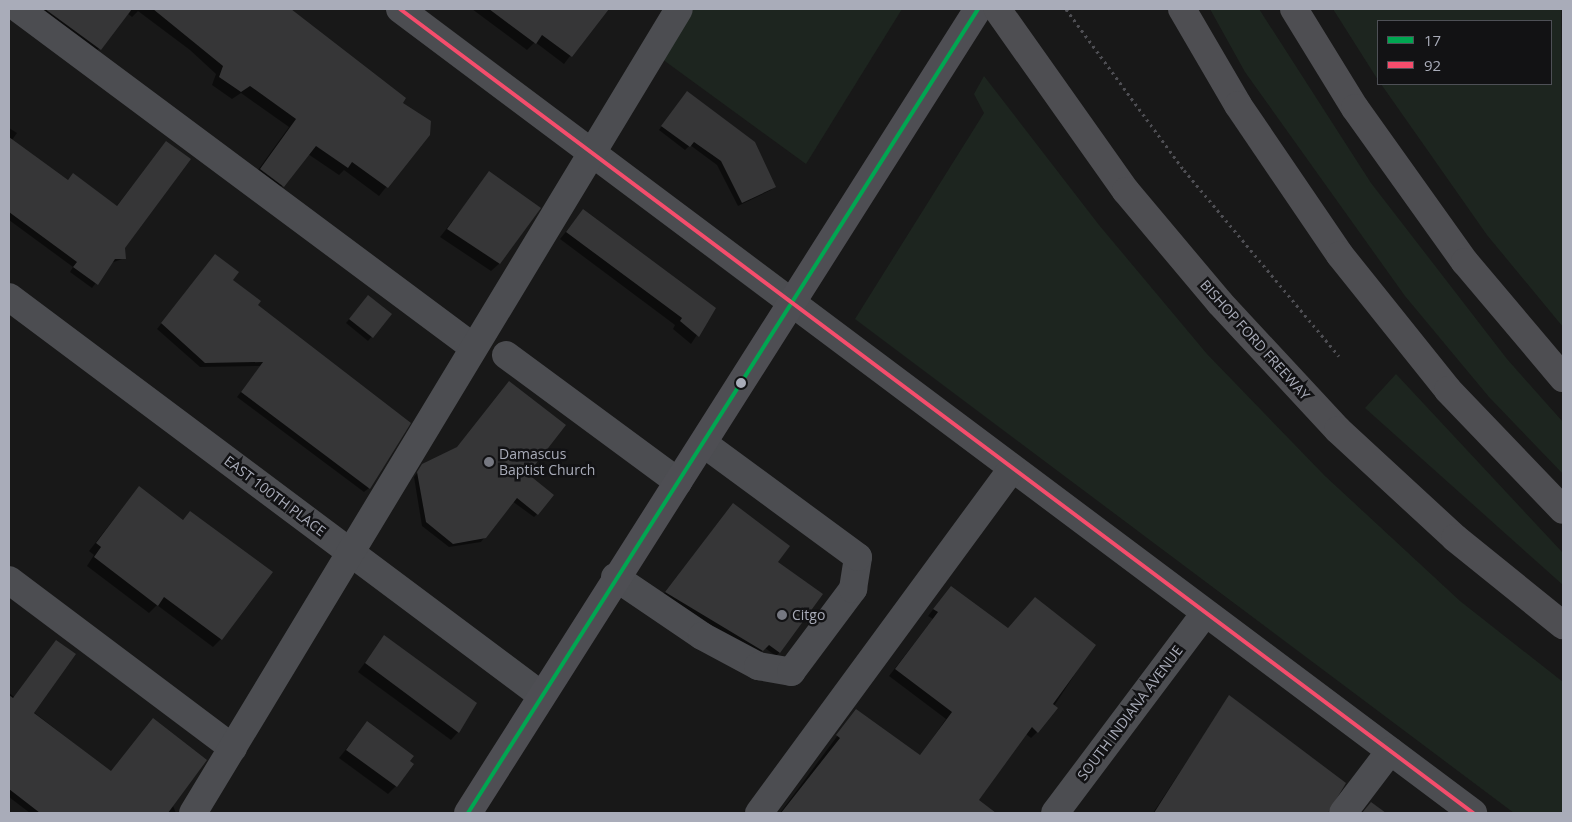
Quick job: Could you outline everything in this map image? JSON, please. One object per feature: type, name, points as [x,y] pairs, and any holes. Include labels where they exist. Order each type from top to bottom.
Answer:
[{"type":"highway","name":"BISHOP FORD FREEWAY","points":[[997,9],[1126,191],[1227,310],[1338,430],[1455,538],[1563,625]]},
{"type":"highway","points":[[1182,9],[1238,105],[1340,255],[1448,390],[1563,510]]},
{"type":"highway","points":[[1294,9],[1355,108],[1465,262],[1563,378]]},
{"type":"main road","points":[[468,813],[615,577],[792,305],[978,9]]},
{"type":"street","points":[[19,9],[473,347]]},
{"type":"street","points":[[400,9],[1011,470],[1473,813]]},
{"type":"street","points":[[193,813],[352,554],[473,347],[593,153],[679,9]]},
{"type":"street","name":"EAST 100TH PLACE","points":[[9,297],[541,695]]},
{"type":"street","points":[[506,355],[678,482]]},
{"type":"street","points":[[615,577],[702,636],[758,666],[791,672],[853,589],[858,557],[703,443]]},
{"type":"street","points":[[760,813],[1011,470]]},
{"type":"street","points":[[9,580],[233,748]]},
{"type":"street","name":"SOUTH INDIANA AVENUE","points":[[1054,813],[1205,613]]},
{"type":"street","points":[[1343,813],[1390,751]]},
{"type":"path","points":[[1066,9],[1184,170],[1338,356]]},
{"type":"shaded area","points":[[692,9],[902,9],[806,164],[662,59]]},
{"type":"shaded area","points":[[1210,9],[1259,9],[1371,183],[1507,359],[1563,422],[1563,474],[1489,397],[1405,296],[1245,72]]},
{"type":"shaded area","points":[[1333,9],[1561,9],[1563,327],[1487,235],[1382,85],[1552,85],[1552,20],[1377,20],[1377,78]]},
{"type":"shaded area","points":[[984,76],[1099,225],[1207,354],[1325,476],[1460,601],[1563,682],[1563,813],[1514,813],[855,319],[984,113],[974,94]]},
{"type":"shaded area","points":[[1396,374],[1563,553],[1563,585],[1365,408]]},
{"type":"building","points":[[45,9],[132,9],[101,50]]},
{"type":"building","points":[[153,9],[291,9],[406,98],[403,103],[431,121],[430,135],[388,188],[352,162],[348,168],[316,146],[284,187],[260,169],[296,119],[250,86],[241,92],[219,77],[223,66]]},
{"type":"building","points":[[489,9],[609,9],[572,57],[542,35],[536,44]]},
{"type":"building","points":[[687,91],[755,142],[776,187],[742,203],[721,161],[694,142],[690,147],[661,126]]},
{"type":"building","points":[[9,137],[68,180],[73,173],[117,206],[166,141],[191,159],[125,248],[126,259],[115,259],[98,285],[73,267],[77,262],[9,212]]},
{"type":"building","points":[[489,171],[541,208],[500,264],[447,229]]},
{"type":"building","points":[[583,209],[716,308],[699,337],[680,321],[682,318],[566,232]]},
{"type":"building","points":[[215,254],[239,272],[233,280],[261,301],[258,305],[411,423],[370,489],[241,392],[263,362],[205,363],[161,323]]},
{"type":"building","points":[[368,295],[392,314],[373,338],[349,319]]},
{"type":"building","name":"Damascus Baptist Church","points":[[509,381],[566,425],[528,474],[554,495],[538,515],[517,498],[486,538],[453,544],[426,522],[417,472],[422,464],[457,447]]},
{"type":"building","points":[[139,486],[183,520],[190,511],[273,572],[222,640],[164,597],[158,606],[94,557],[101,547],[96,543]]},
{"type":"building","name":"Citgo","points":[[733,503],[790,546],[778,562],[823,594],[780,653],[769,645],[763,651],[665,592]]},
{"type":"building","points":[[951,586],[1008,628],[1035,597],[1096,645],[1053,704],[1058,708],[1038,733],[1032,727],[979,800],[996,813],[781,813],[840,738],[836,735],[856,709],[920,755],[952,712],[895,669],[938,612],[933,609]]},
{"type":"building","points":[[384,635],[477,703],[459,733],[365,663]]},
{"type":"building","points":[[56,640],[76,654],[34,713],[111,771],[153,718],[207,760],[168,813],[40,813],[9,789],[9,695],[13,698]]},
{"type":"building","points":[[1229,695],[1346,783],[1328,813],[1154,813]]},
{"type":"building","points":[[367,721],[414,756],[410,761],[414,764],[397,787],[346,750]]},
{"type":"building","points":[[1371,802],[1386,813],[1362,813]]},
{"type":"transit line","name":"92","points":[[400,9],[1473,813]]},
{"type":"transit line","name":"17","points":[[468,813],[978,9]]},
{"type":"place","name":"Damascus Baptist Church","points":[[489,462]]},
{"type":"place","name":"Citgo","points":[[782,615]]}]
